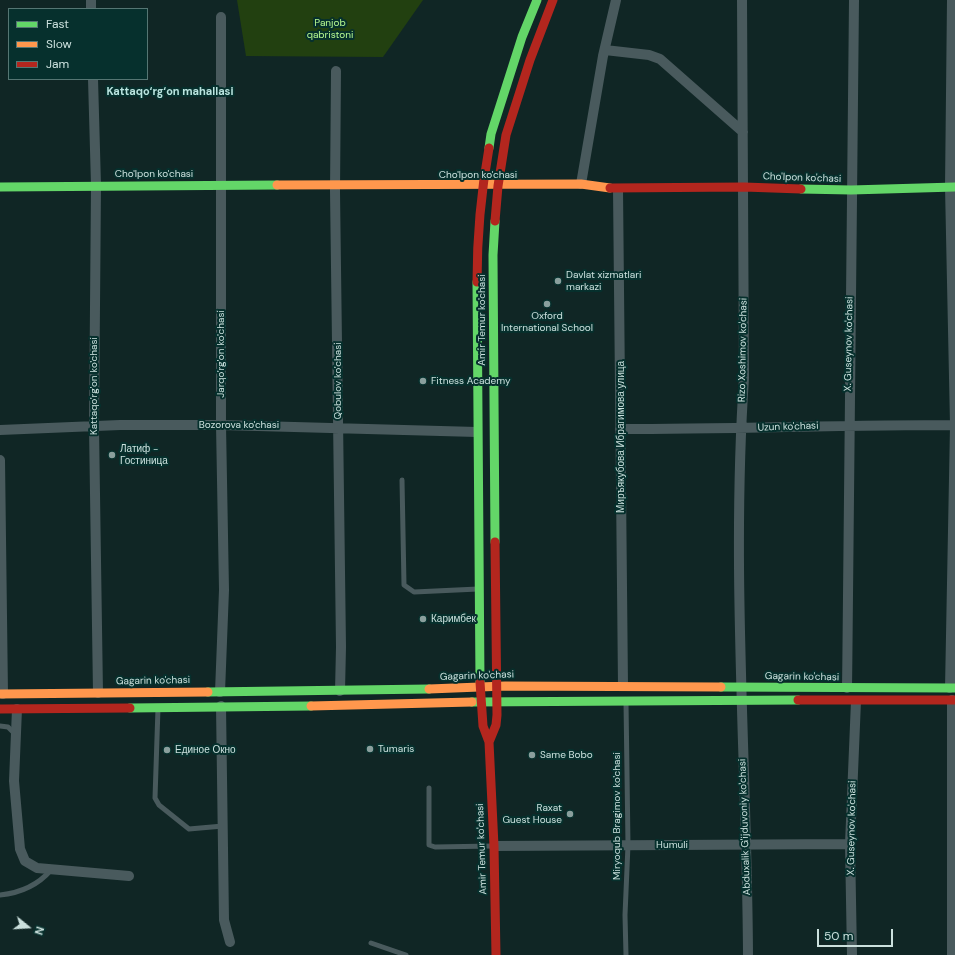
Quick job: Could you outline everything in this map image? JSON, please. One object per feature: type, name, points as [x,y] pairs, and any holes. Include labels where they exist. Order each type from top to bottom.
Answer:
[{"type":"main road","name":"Amir Temur ko'chasi","points":[[496,955],[494,846],[489,742],[483,726],[480,686],[477,432],[477,254],[482,186],[491,134],[522,37],[537,0]]},
{"type":"main road","name":"Amir Temur ko'chasi","points":[[489,742],[496,725],[497,702],[492,255],[498,186],[506,135],[530,60],[553,0]]},
{"type":"main road","name":"Cho'lpon ko'chasi","points":[[0,187],[96,185],[498,186],[581,184],[618,189],[744,187],[851,190],[952,187]]},
{"type":"main road","name":"Gagarin ko'chasi","points":[[2,694],[340,691],[480,686],[953,688]]},
{"type":"main road","points":[[0,709],[482,702],[954,700]]},
{"type":"street","points":[[581,184],[605,50],[616,0]]},
{"type":"street","name":"Rizo Xoshimov ko'chasi","points":[[741,700],[740,429],[744,378],[742,0]]},
{"type":"street","name":"X. Guseynov ko'chasi","points":[[847,688],[849,510],[848,425],[854,0]]},
{"type":"street","points":[[952,0],[952,187],[955,425],[953,688]]},
{"type":"street","name":"Jarqo'rg'on ko'chasi","points":[[220,692],[224,590],[221,425],[221,16]]},
{"type":"street","points":[[605,50],[649,55],[660,58],[743,132]]},
{"type":"street","name":"Qobulov ko'chasi","points":[[336,72],[335,186],[341,647],[340,691]]},
{"type":"street","name":"Kattaqo'rg'on ko'chasi","points":[[93,80],[96,185],[94,427],[98,693]]},
{"type":"street","name":"Миръякубова Ибрагимова улица","points":[[618,189],[623,686]]},
{"type":"street","name":"Bozorova ko'chasi","points":[[0,430],[221,425],[338,426],[477,432]]},
{"type":"street","name":"Uzun ko'chasi","points":[[620,429],[740,429],[848,425],[955,425]]},
{"type":"street","points":[[0,460],[2,694]]},
{"type":"street","name":"Abduxalik G'ijduvoniy ko'chasi","points":[[741,700],[747,845],[748,955]]},
{"type":"street","points":[[952,955],[954,700]]},
{"type":"street","name":"X. Guseynov ko'chasi","points":[[852,955],[850,844],[856,701]]},
{"type":"street","points":[[221,706],[224,920],[230,942]]},
{"type":"street","points":[[17,709],[14,781],[22,855],[25,861],[31,866],[37,868],[129,876]]},
{"type":"street","name":"Humuli","points":[[494,846],[850,844]]},
{"type":"lane","points":[[402,480],[404,585],[414,592],[479,589]]},
{"type":"lane","name":"Miryoqub Bragimov ko'chasi","points":[[626,701],[628,845],[625,916],[626,955]]},
{"type":"lane","points":[[158,707],[159,726],[155,798],[159,805],[189,829],[223,826]]},
{"type":"lane","points":[[0,726],[8,728],[16,734]]},
{"type":"lane","points":[[429,788],[429,845],[435,848],[494,846]]},
{"type":"lane","points":[[0,895],[15,894],[42,881],[51,870]]},
{"type":"lane","points":[[371,943],[406,955]]},
{"type":"green space","name":"Panjob qabristoni","points":[[237,0],[423,0],[383,57],[246,56]]},
{"type":"traffic: fast","points":[[489,148],[491,134],[522,37],[537,0]]},
{"type":"traffic: fast","points":[[0,187],[277,185]]},
{"type":"traffic: fast","points":[[801,189],[851,190],[955,187]]},
{"type":"traffic: fast","points":[[495,221],[493,255],[495,542]]},
{"type":"traffic: fast","points":[[477,282],[480,682]]},
{"type":"traffic: fast","points":[[721,687],[955,688]]},
{"type":"traffic: fast","points":[[208,692],[429,689]]},
{"type":"traffic: fast","points":[[472,702],[798,700]]},
{"type":"traffic: fast","points":[[130,708],[311,706]]},
{"type":"traffic: slow","points":[[277,185],[581,184],[610,188]]},
{"type":"traffic: slow","points":[[429,689],[505,686],[721,687]]},
{"type":"traffic: slow","points":[[0,694],[208,692]]},
{"type":"traffic: slow","points":[[311,706],[472,702]]},
{"type":"traffic: jam","points":[[495,221],[498,186],[506,135],[530,60],[553,0]]},
{"type":"traffic: jam","points":[[477,282],[480,215],[489,148]]},
{"type":"traffic: jam","points":[[610,188],[744,187],[801,189]]},
{"type":"traffic: jam","points":[[489,742],[496,725],[497,715],[495,542]]},
{"type":"traffic: jam","points":[[480,682],[483,726],[489,742],[494,846],[496,955]]},
{"type":"traffic: jam","points":[[798,700],[955,700]]},
{"type":"traffic: jam","points":[[0,709],[130,708]]},
{"type":"place","name":"Davlat xizmatlari markazi","points":[[558,281]]},
{"type":"place","name":"Oxford International School","points":[[547,304]]},
{"type":"place","name":"Fitness Academy","points":[[423,381]]},
{"type":"place","name":"Латиф - Гостиница","points":[[112,455]]},
{"type":"place","name":"Каримбек","points":[[423,619]]},
{"type":"place","name":"Tumaris","points":[[370,749]]},
{"type":"place","name":"Единое Окно","points":[[167,750]]},
{"type":"place","name":"Same Bobo","points":[[532,755]]},
{"type":"place","name":"Raxat Guest House","points":[[570,814]]},
{"type":"district","name":"Kattaqo‘rg‘on mahallasi","points":[[170,92]]}]
